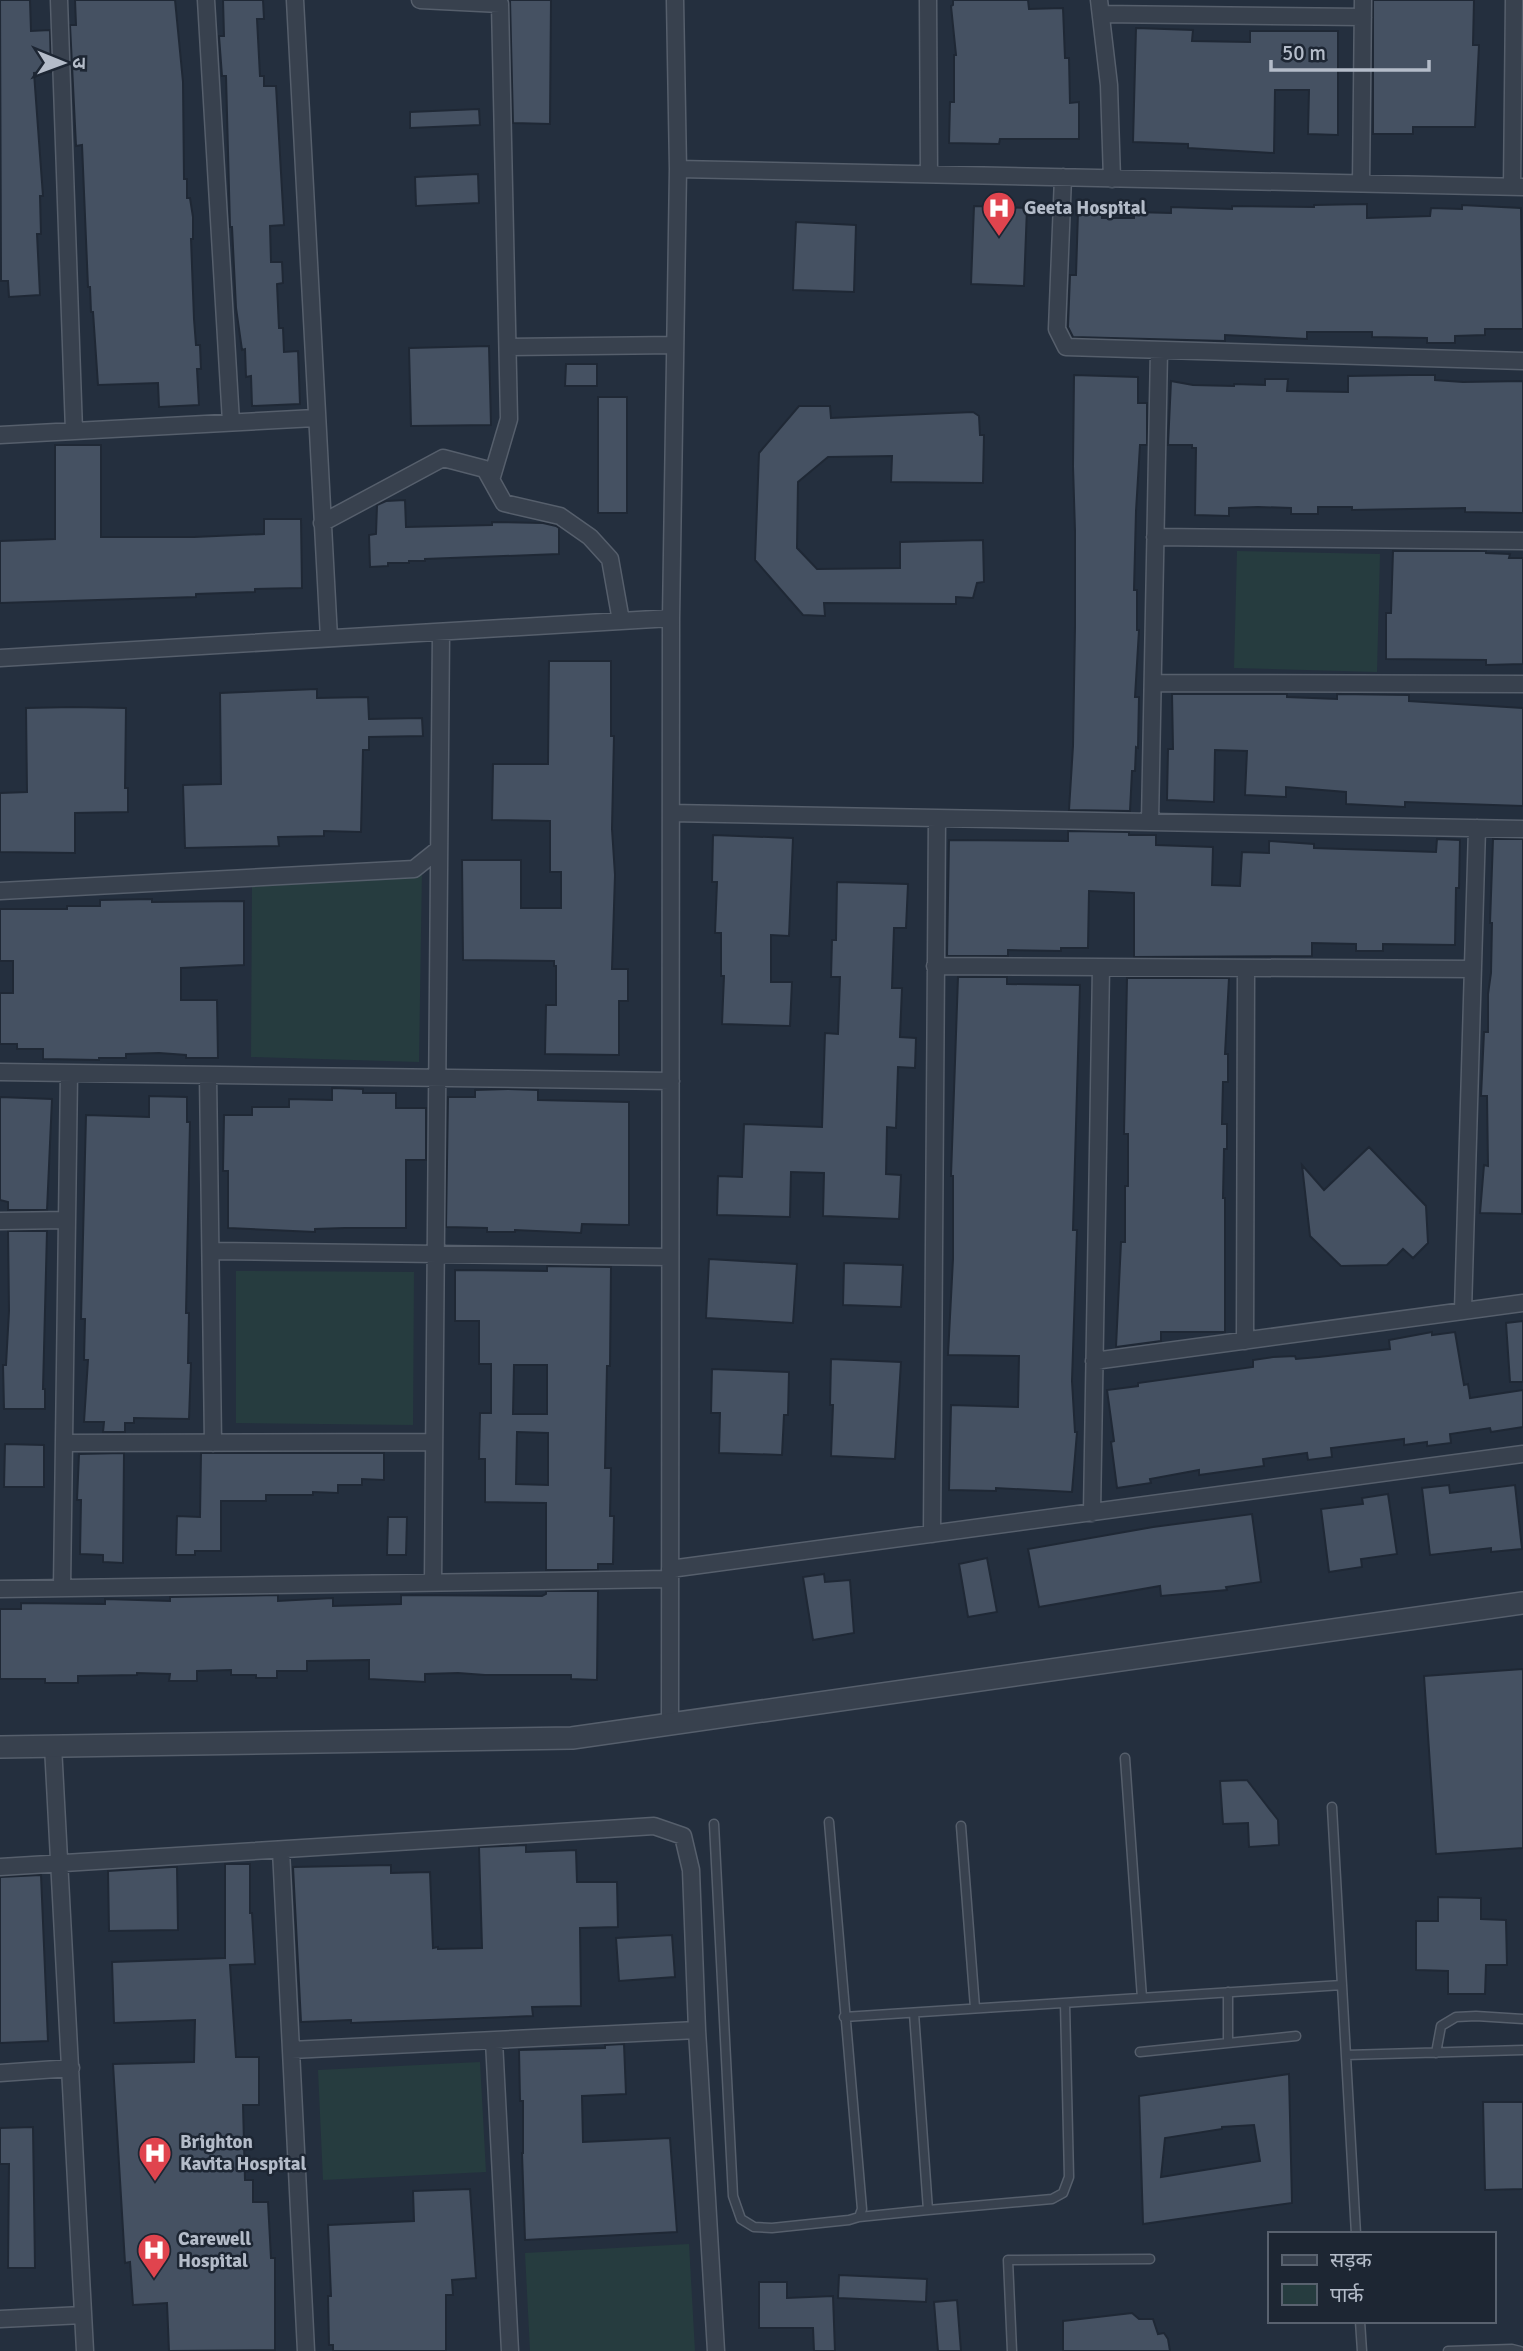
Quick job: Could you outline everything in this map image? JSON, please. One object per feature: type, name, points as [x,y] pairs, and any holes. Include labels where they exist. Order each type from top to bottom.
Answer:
[{"type":"street","points":[[59,0],[74,431]]},
{"type":"street","points":[[206,0],[231,422]]},
{"type":"street","points":[[295,0],[315,418],[329,638]]},
{"type":"street","points":[[420,0],[500,4],[509,419],[491,480]]},
{"type":"street","points":[[670,1724],[671,618],[678,169],[675,0]]},
{"type":"street","points":[[928,0],[929,174]]},
{"type":"street","points":[[1361,183],[1363,0]]},
{"type":"street","points":[[1112,178],[1109,85],[1100,7],[1229,8],[1363,17]]},
{"type":"street","points":[[678,169],[1518,187],[1517,7]]},
{"type":"street","points":[[1063,177],[1057,329],[1066,347],[1523,361]]},
{"type":"street","points":[[508,347],[675,345]]},
{"type":"street","points":[[1150,822],[1158,350]]},
{"type":"street","points":[[0,435],[315,418]]},
{"type":"street","points":[[322,523],[443,458],[485,470],[504,503],[560,516],[590,537],[610,559],[621,621]]},
{"type":"street","points":[[1155,537],[1523,541]]},
{"type":"street","points":[[0,658],[671,618]]},
{"type":"street","points":[[433,1583],[441,632]]},
{"type":"street","points":[[1153,683],[1523,684]]},
{"type":"street","points":[[671,813],[1523,829]]},
{"type":"street","points":[[932,1534],[937,818]]},
{"type":"street","points":[[1463,1311],[1478,828]]},
{"type":"street","points":[[0,891],[414,869],[439,849]]},
{"type":"street","points":[[935,966],[1473,969]]},
{"type":"street","points":[[1092,1513],[1101,967]]},
{"type":"street","points":[[1245,1341],[1247,968]]},
{"type":"street","points":[[0,1072],[671,1081]]},
{"type":"street","points":[[62,1588],[69,1073]]},
{"type":"street","points":[[208,1075],[214,1443]]},
{"type":"street","points":[[0,1221],[67,1220]]},
{"type":"street","points":[[211,1251],[670,1257]]},
{"type":"street","points":[[1094,1361],[1523,1303]]},
{"type":"street","points":[[64,1443],[434,1442]]},
{"type":"street","points":[[0,1589],[433,1583],[670,1574],[932,1534],[1523,1454]]},
{"type":"street","points":[[0,1746],[572,1738],[1523,1603]]},
{"type":"street","points":[[53,1746],[85,2351]]},
{"type":"street","points":[[0,1867],[654,1826],[683,1836],[691,1870],[697,2031],[716,2351]]},
{"type":"street","points":[[281,1850],[306,2351]]},
{"type":"street","points":[[291,2050],[697,2031]]},
{"type":"street","points":[[494,2040],[510,2351]]},
{"type":"street","points":[[0,2073],[71,2068]]},
{"type":"street","points":[[0,2319],[83,2315]]},
{"type":"lane","points":[[1125,1758],[1142,1998]]},
{"type":"lane","points":[[1332,1807],[1356,2232]]},
{"type":"lane","points":[[829,1822],[862,2209],[859,2217]]},
{"type":"lane","points":[[714,1824],[733,2196],[741,2219],[754,2227],[772,2228],[1052,2199],[1063,2193],[1069,2177],[1065,2003]]},
{"type":"lane","points":[[961,1826],[975,2008]]},
{"type":"lane","points":[[844,2017],[1342,1985]]},
{"type":"lane","points":[[1228,1992],[1228,2043]]},
{"type":"lane","points":[[914,2012],[928,2210]]},
{"type":"lane","points":[[1436,2053],[1441,2026],[1456,2017],[1523,2019]]},
{"type":"lane","points":[[1140,2052],[1296,2036]]},
{"type":"lane","points":[[1346,2055],[1523,2050]]},
{"type":"lane","points":[[1012,2351],[1008,2260],[1150,2259]]},
{"type":"lane","points":[[1360,2323],[1362,2351]]},
{"type":"lane","points":[[1448,2351],[1520,2351]]},
{"type":"green space","points":[[1237,551],[1380,554],[1377,672],[1234,668]]},
{"type":"green space","points":[[422,869],[419,1062],[251,1057],[252,882]]},
{"type":"green space","points":[[236,1271],[414,1272],[413,1425],[236,1423]]},
{"type":"green space","points":[[480,2062],[486,2172],[323,2180],[318,2070]]},
{"type":"green space","points":[[689,2244],[695,2351],[530,2351],[525,2253]]},
{"type":"building","points":[[0,0],[30,0],[31,31],[50,30],[51,72],[34,73],[43,196],[40,196],[41,234],[37,234],[40,295],[9,297],[8,281],[1,281]]},
{"type":"building","points":[[75,0],[175,0],[183,82],[184,179],[187,179],[187,198],[190,198],[193,217],[191,239],[194,319],[196,345],[200,345],[201,369],[197,369],[199,405],[159,407],[158,383],[98,385],[93,312],[88,287],[82,145],[76,146],[70,25],[76,25]]},
{"type":"building","points":[[223,0],[263,0],[264,19],[257,19],[260,76],[264,76],[264,86],[276,86],[284,225],[270,226],[271,262],[282,262],[283,283],[277,284],[279,328],[283,328],[284,352],[298,351],[300,404],[252,406],[251,376],[246,377],[245,349],[242,350],[236,308],[230,227],[226,76],[222,76],[219,36],[224,36]]},
{"type":"building","points":[[510,0],[551,0],[550,124],[513,123]]},
{"type":"building","points":[[953,0],[1028,0],[1029,9],[1063,8],[1065,58],[1069,58],[1070,103],[1079,102],[1079,139],[1000,139],[999,144],[949,143],[950,102],[954,102],[956,55],[951,6]]},
{"type":"building","points":[[1373,0],[1474,0],[1473,45],[1479,45],[1475,127],[1413,127],[1413,134],[1373,134]]},
{"type":"building","points":[[1136,28],[1193,30],[1192,41],[1250,42],[1250,31],[1338,31],[1338,135],[1308,134],[1309,90],[1275,90],[1274,153],[1188,148],[1188,144],[1133,142]]},
{"type":"building","points":[[479,109],[480,125],[410,128],[410,112]]},
{"type":"building","points":[[478,174],[479,203],[416,206],[415,177]]},
{"type":"building","points":[[1367,204],[1367,218],[1430,216],[1431,208],[1462,209],[1462,205],[1521,208],[1523,329],[1485,329],[1485,335],[1455,336],[1455,343],[1427,343],[1427,338],[1372,337],[1372,332],[1307,332],[1307,339],[1225,335],[1225,341],[1073,337],[1068,327],[1070,275],[1076,275],[1078,212],[1102,212],[1102,218],[1134,218],[1134,212],[1171,213],[1171,207],[1232,209],[1232,206],[1314,207]]},
{"type":"building","points":[[974,206],[1027,208],[1024,286],[971,284]]},
{"type":"building","points":[[796,222],[856,225],[854,292],[793,290]]},
{"type":"building","points":[[489,346],[491,425],[411,426],[409,348]]},
{"type":"building","points":[[566,364],[597,364],[597,386],[565,386]]},
{"type":"building","points":[[1074,375],[1138,377],[1138,403],[1147,403],[1147,445],[1140,445],[1136,511],[1134,590],[1137,590],[1139,630],[1135,697],[1139,697],[1138,748],[1136,747],[1135,771],[1132,771],[1130,811],[1069,810],[1075,627]]},
{"type":"building","points":[[1435,375],[1435,380],[1463,382],[1523,381],[1523,513],[1465,512],[1465,508],[1352,510],[1352,507],[1318,507],[1318,514],[1291,514],[1291,508],[1258,507],[1229,508],[1229,516],[1195,515],[1196,448],[1192,448],[1192,445],[1168,445],[1171,381],[1193,385],[1234,386],[1265,385],[1265,379],[1288,379],[1287,391],[1348,392],[1348,376]]},
{"type":"building","points":[[598,397],[627,397],[627,513],[598,513]]},
{"type":"building","points":[[799,406],[830,406],[831,418],[973,412],[979,416],[980,435],[984,435],[983,483],[891,482],[892,456],[828,457],[798,482],[797,548],[817,569],[900,568],[900,542],[983,540],[984,582],[977,583],[973,598],[956,597],[956,604],[824,603],[825,616],[803,615],[755,560],[759,453]]},
{"type":"building","points":[[55,445],[101,445],[101,537],[264,534],[264,519],[301,519],[302,588],[196,594],[196,597],[0,603],[0,541],[55,539]]},
{"type":"building","points":[[405,500],[406,527],[492,525],[492,522],[543,523],[556,526],[559,528],[559,554],[425,559],[370,567],[369,535],[376,534],[377,505],[386,501]]},
{"type":"building","points":[[1393,551],[1486,551],[1510,554],[1509,558],[1523,558],[1523,664],[1486,665],[1486,660],[1386,659],[1386,613],[1391,613]]},
{"type":"building","points":[[549,661],[611,661],[611,736],[614,736],[612,829],[615,875],[612,969],[628,969],[628,1001],[619,1001],[619,1055],[545,1054],[546,1005],[556,1005],[554,961],[463,960],[462,860],[521,860],[521,908],[561,908],[561,872],[550,872],[550,821],[492,820],[493,764],[548,764]]},
{"type":"building","points":[[317,689],[317,698],[368,697],[369,719],[422,718],[423,736],[369,737],[369,750],[363,750],[361,832],[324,831],[324,836],[278,837],[279,846],[185,848],[183,785],[221,784],[220,693]]},
{"type":"building","points":[[1172,694],[1287,694],[1287,697],[1337,699],[1337,694],[1409,695],[1409,701],[1523,708],[1523,806],[1405,802],[1405,807],[1346,804],[1346,792],[1286,787],[1286,797],[1245,795],[1247,751],[1215,750],[1214,802],[1167,800],[1168,749],[1173,749]]},
{"type":"building","points":[[26,708],[126,708],[125,788],[128,788],[128,812],[75,813],[75,853],[0,852],[0,793],[27,792]]},
{"type":"building","points":[[1068,831],[1129,832],[1129,835],[1156,835],[1156,845],[1213,847],[1212,885],[1240,886],[1242,852],[1269,853],[1269,841],[1314,844],[1314,848],[1436,852],[1437,839],[1460,840],[1455,945],[1383,944],[1383,951],[1356,951],[1356,944],[1312,943],[1312,956],[1134,957],[1134,893],[1089,891],[1088,948],[1061,948],[1061,951],[1008,950],[1008,956],[947,956],[949,840],[1068,841]]},
{"type":"building","points":[[713,835],[793,838],[789,936],[771,935],[771,982],[792,982],[790,1026],[722,1024],[724,976],[721,976],[721,933],[715,933],[717,882],[712,882]]},
{"type":"building","points":[[1493,839],[1523,839],[1522,1214],[1480,1213],[1484,1165],[1488,1166],[1487,1096],[1481,1096],[1484,1032],[1488,1032],[1491,973]]},
{"type":"building","points":[[837,882],[908,884],[906,928],[894,928],[892,988],[902,988],[900,1037],[916,1038],[915,1068],[898,1067],[896,1128],[887,1127],[886,1174],[901,1175],[899,1219],[823,1216],[824,1173],[791,1172],[790,1217],[717,1215],[718,1176],[742,1177],[744,1124],[822,1127],[825,1033],[838,1034],[840,977],[831,977],[832,940],[836,940]]},
{"type":"building","points":[[152,899],[152,902],[244,901],[244,965],[181,968],[181,1000],[217,1000],[218,1058],[186,1058],[186,1055],[159,1053],[126,1054],[126,1058],[99,1060],[43,1059],[43,1049],[17,1049],[17,1044],[0,1044],[0,993],[13,993],[13,961],[0,961],[0,909],[67,909],[67,906],[100,906],[100,900]]},
{"type":"building","points":[[958,977],[1007,977],[1007,984],[1080,985],[1073,1230],[1077,1230],[1072,1381],[1077,1432],[1072,1492],[996,1488],[996,1491],[949,1490],[951,1405],[1018,1407],[1019,1356],[948,1355],[953,1259],[951,1176]]},
{"type":"building","points":[[1127,978],[1229,978],[1225,1054],[1228,1054],[1228,1082],[1223,1082],[1222,1124],[1227,1124],[1223,1198],[1225,1332],[1161,1332],[1161,1341],[1116,1347],[1121,1242],[1125,1242],[1125,1186],[1128,1186],[1128,1134],[1124,1134]]},
{"type":"building","points":[[332,1088],[363,1089],[363,1093],[396,1093],[396,1108],[426,1108],[426,1160],[406,1160],[406,1228],[315,1229],[315,1232],[228,1228],[228,1171],[223,1171],[224,1115],[252,1115],[252,1107],[289,1107],[289,1099],[332,1100]]},
{"type":"building","points":[[475,1090],[538,1090],[538,1100],[629,1102],[629,1225],[582,1224],[581,1233],[515,1230],[487,1232],[487,1228],[446,1227],[448,1097],[475,1097]]},
{"type":"building","points":[[149,1096],[187,1097],[187,1122],[190,1122],[186,1313],[189,1313],[188,1363],[191,1363],[189,1419],[134,1418],[134,1423],[125,1423],[125,1432],[103,1432],[104,1422],[84,1422],[88,1360],[84,1360],[85,1319],[81,1319],[86,1115],[149,1117]]},
{"type":"building","points":[[0,1097],[52,1099],[47,1210],[8,1210],[8,1202],[0,1200]]},
{"type":"building","points":[[1369,1147],[1426,1206],[1428,1243],[1413,1258],[1403,1249],[1387,1265],[1341,1266],[1310,1236],[1302,1165],[1324,1190]]},
{"type":"building","points":[[8,1231],[47,1231],[43,1389],[45,1409],[4,1409],[3,1365],[6,1365],[9,1311]]},
{"type":"building","points":[[709,1259],[797,1264],[793,1323],[706,1318]]},
{"type":"building","points":[[844,1263],[903,1265],[901,1307],[843,1305]]},
{"type":"building","points":[[547,1266],[611,1267],[605,1468],[611,1468],[613,1564],[598,1564],[598,1570],[546,1570],[546,1503],[485,1502],[485,1459],[479,1459],[480,1413],[491,1413],[491,1364],[479,1364],[479,1321],[455,1321],[455,1270],[547,1271]],"holes":[[[514,1365],[547,1365],[547,1414],[513,1414]],[[517,1432],[548,1433],[548,1485],[516,1484]]]},
{"type":"building","points":[[1523,1321],[1523,1382],[1510,1382],[1506,1323]]},
{"type":"building","points":[[1432,1332],[1432,1335],[1455,1332],[1464,1385],[1468,1384],[1470,1398],[1523,1390],[1523,1427],[1491,1432],[1490,1428],[1450,1434],[1451,1443],[1427,1446],[1427,1442],[1404,1445],[1404,1439],[1331,1448],[1332,1457],[1308,1460],[1307,1453],[1263,1459],[1264,1466],[1199,1475],[1199,1470],[1150,1479],[1151,1483],[1117,1488],[1107,1390],[1253,1367],[1253,1360],[1273,1357],[1295,1356],[1296,1359],[1390,1349],[1389,1340]]},
{"type":"building","points":[[831,1359],[901,1362],[895,1459],[831,1456]]},
{"type":"building","points":[[712,1369],[789,1372],[788,1415],[784,1415],[782,1455],[719,1453],[720,1413],[711,1413]]},
{"type":"building","points":[[5,1444],[44,1445],[44,1487],[4,1487]]},
{"type":"building","points":[[124,1453],[123,1563],[103,1562],[103,1555],[80,1554],[81,1500],[77,1500],[79,1454]]},
{"type":"building","points":[[201,1453],[384,1453],[384,1480],[362,1479],[362,1485],[338,1485],[338,1493],[266,1495],[266,1501],[221,1501],[221,1551],[195,1551],[195,1555],[176,1555],[177,1516],[200,1517]]},
{"type":"building","points":[[1449,1485],[1450,1493],[1515,1485],[1522,1549],[1491,1552],[1491,1548],[1430,1555],[1422,1488]]},
{"type":"building","points":[[1388,1494],[1397,1554],[1361,1559],[1362,1567],[1329,1572],[1321,1509],[1363,1504],[1362,1498]]},
{"type":"building","points":[[1252,1514],[1261,1582],[1226,1587],[1227,1590],[1161,1596],[1160,1586],[1039,1607],[1028,1549],[1153,1527]]},
{"type":"building","points":[[388,1517],[407,1517],[406,1555],[387,1555]]},
{"type":"building","points":[[987,1558],[997,1612],[968,1617],[959,1564]]},
{"type":"building","points":[[824,1574],[825,1582],[850,1580],[854,1633],[813,1640],[803,1577]]},
{"type":"building","points":[[546,1591],[598,1591],[597,1680],[571,1679],[571,1675],[458,1673],[425,1674],[425,1682],[369,1679],[369,1660],[307,1661],[307,1671],[277,1671],[277,1678],[231,1675],[231,1670],[197,1671],[197,1681],[169,1681],[170,1674],[137,1673],[78,1676],[78,1683],[45,1683],[45,1679],[0,1679],[0,1609],[21,1609],[21,1603],[105,1604],[105,1599],[170,1601],[170,1597],[278,1595],[278,1601],[333,1598],[333,1606],[401,1604],[401,1595],[542,1596]]},
{"type":"building","points":[[1523,1669],[1523,1848],[1436,1854],[1424,1676]]},
{"type":"building","points":[[1247,1780],[1278,1820],[1279,1845],[1249,1847],[1248,1823],[1223,1824],[1220,1781]]},
{"type":"building","points":[[526,1845],[526,1852],[576,1850],[577,1882],[617,1882],[618,1927],[580,1928],[581,2006],[532,2007],[533,2016],[351,2023],[351,2020],[301,2022],[293,1867],[391,1865],[391,1873],[430,1872],[433,1948],[482,1948],[479,1847]]},
{"type":"building","points":[[225,1864],[250,1864],[250,1913],[255,1964],[230,1965],[236,2057],[259,2057],[259,2105],[243,2105],[245,2180],[253,2180],[253,2202],[268,2202],[271,2258],[275,2258],[275,2350],[169,2351],[167,2303],[133,2305],[130,2262],[125,2263],[113,2064],[194,2062],[195,2020],[114,2023],[112,1962],[225,1958]]},
{"type":"building","points":[[177,1867],[178,1930],[109,1931],[108,1871]]},
{"type":"building","points":[[41,1875],[48,2041],[0,2043],[0,1877]]},
{"type":"building","points":[[1438,1897],[1481,1898],[1481,1919],[1506,1920],[1507,1965],[1486,1965],[1485,1994],[1448,1994],[1448,1971],[1416,1970],[1416,1921],[1438,1921]]},
{"type":"building","points":[[672,1935],[675,1977],[619,1981],[616,1938]]},
{"type":"building","points":[[624,2044],[626,2094],[582,2096],[583,2142],[670,2138],[677,2232],[525,2240],[523,2101],[520,2101],[519,2050],[605,2048],[605,2045]]},
{"type":"building","points":[[1289,2074],[1292,2203],[1143,2224],[1139,2096]],"holes":[[[1254,2125],[1260,2161],[1161,2177],[1165,2138],[1222,2127]]]},
{"type":"building","points":[[1483,2102],[1523,2102],[1523,2189],[1485,2190]]},
{"type":"building","points":[[33,2127],[35,2268],[8,2268],[9,2164],[0,2164],[0,2128]]},
{"type":"building","points":[[470,2189],[476,2278],[452,2280],[453,2295],[446,2295],[446,2351],[333,2351],[333,2345],[329,2345],[328,2296],[331,2296],[328,2225],[414,2221],[413,2191]]},
{"type":"building","points":[[839,2275],[927,2279],[926,2302],[838,2298]]},
{"type":"building","points":[[759,2282],[787,2282],[787,2298],[833,2296],[835,2351],[814,2351],[813,2328],[759,2328]]},
{"type":"building","points":[[957,2300],[961,2351],[938,2351],[934,2302]]},
{"type":"building","points":[[1132,2313],[1139,2319],[1153,2319],[1158,2334],[1164,2333],[1168,2339],[1170,2351],[1063,2351],[1063,2321]]},
{"type":"place","name":"Geeta Hospital","points":[[999,238]]},
{"type":"place","name":"Brighton Kavita Hospital","points":[[155,2183]]},
{"type":"place","name":"Carewell Hospital","points":[[154,2280]]}]
